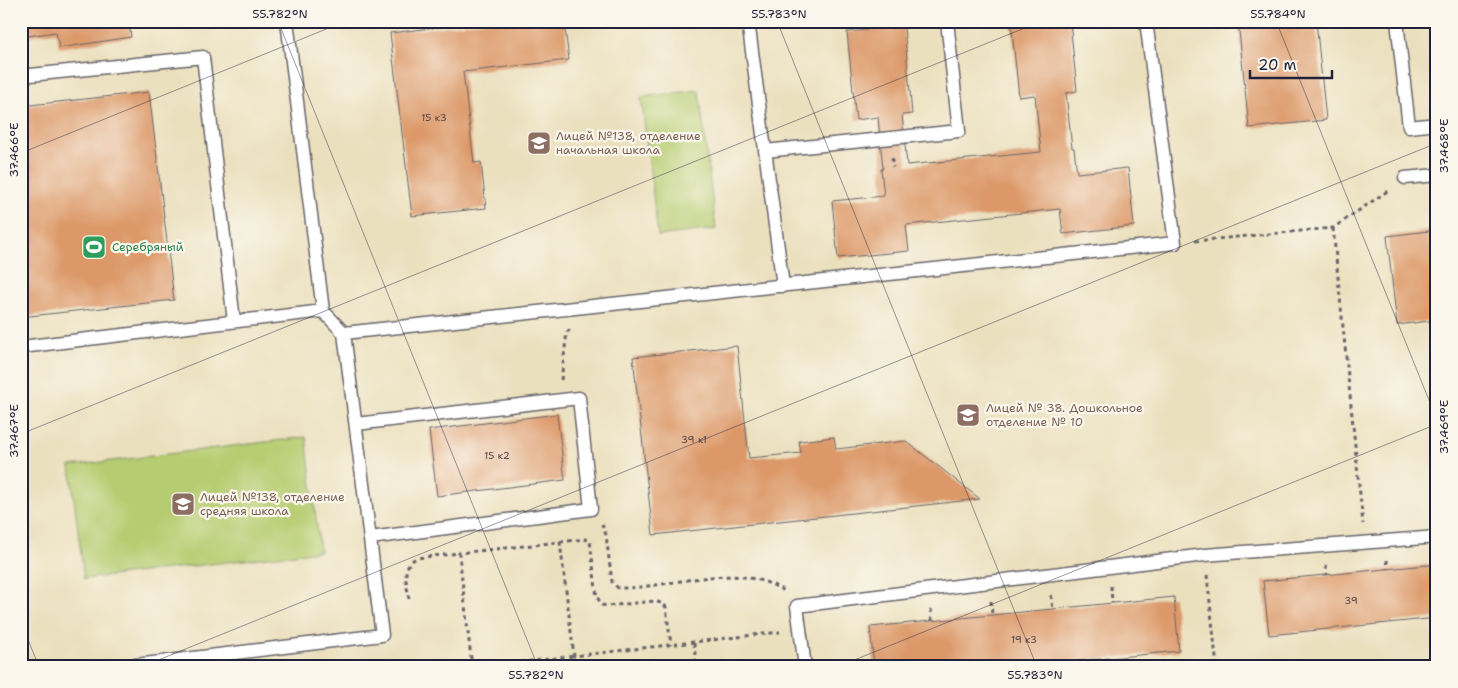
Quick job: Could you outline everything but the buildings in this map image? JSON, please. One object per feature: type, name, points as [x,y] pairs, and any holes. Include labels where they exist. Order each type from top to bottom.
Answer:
[{"type":"lane","points":[[120,667],[382,635],[344,333],[323,310],[287,21]]},
{"type":"lane","points":[[748,21],[783,286]]},
{"type":"lane","points":[[765,151],[959,131],[948,21]]},
{"type":"lane","points":[[344,333],[1175,243],[1146,21]]},
{"type":"lane","points":[[1397,21],[1409,127],[1437,124]]},
{"type":"lane","points":[[21,76],[204,56],[234,321]]},
{"type":"lane","points":[[1405,178],[1437,175]]},
{"type":"lane","points":[[21,347],[323,310]]},
{"type":"lane","points":[[356,424],[579,398],[591,509],[370,538]]},
{"type":"lane","points":[[804,667],[797,606],[1205,555],[1437,537]]},
{"type":"path","points":[[1175,243],[1333,228],[1405,178]]},
{"type":"path","points":[[1333,228],[1365,542]]},
{"type":"path","points":[[558,401],[568,332],[594,305]]},
{"type":"path","points":[[591,509],[603,525],[612,582],[615,587],[621,588],[725,576],[748,577],[776,586],[787,593],[797,606]]},
{"type":"path","points":[[409,599],[405,570],[407,564],[412,560],[586,539],[590,541],[599,602],[607,606],[656,601],[664,604],[671,645]]},
{"type":"path","points":[[560,542],[575,667]]},
{"type":"path","points":[[459,553],[472,667]]},
{"type":"path","points":[[1205,555],[1217,667]]},
{"type":"path","points":[[481,667],[800,630]]},
{"type":"path","points":[[694,642],[696,667]]},
{"type":"green space","points":[[699,90],[716,229],[658,236],[641,97]]},
{"type":"green space","points":[[306,437],[320,551],[84,579],[70,466]]},
{"type":"place","name":"Лицей №138, отделение начальная школа","points":[[539,143]]},
{"type":"place","name":"Серебряный","points":[[94,247]]},
{"type":"place","name":"Лицей № 38. Дошкольное отделение № 10","points":[[968,415]]},
{"type":"place","name":"Лицей №138, отделение средняя школа","points":[[183,504]]}]
